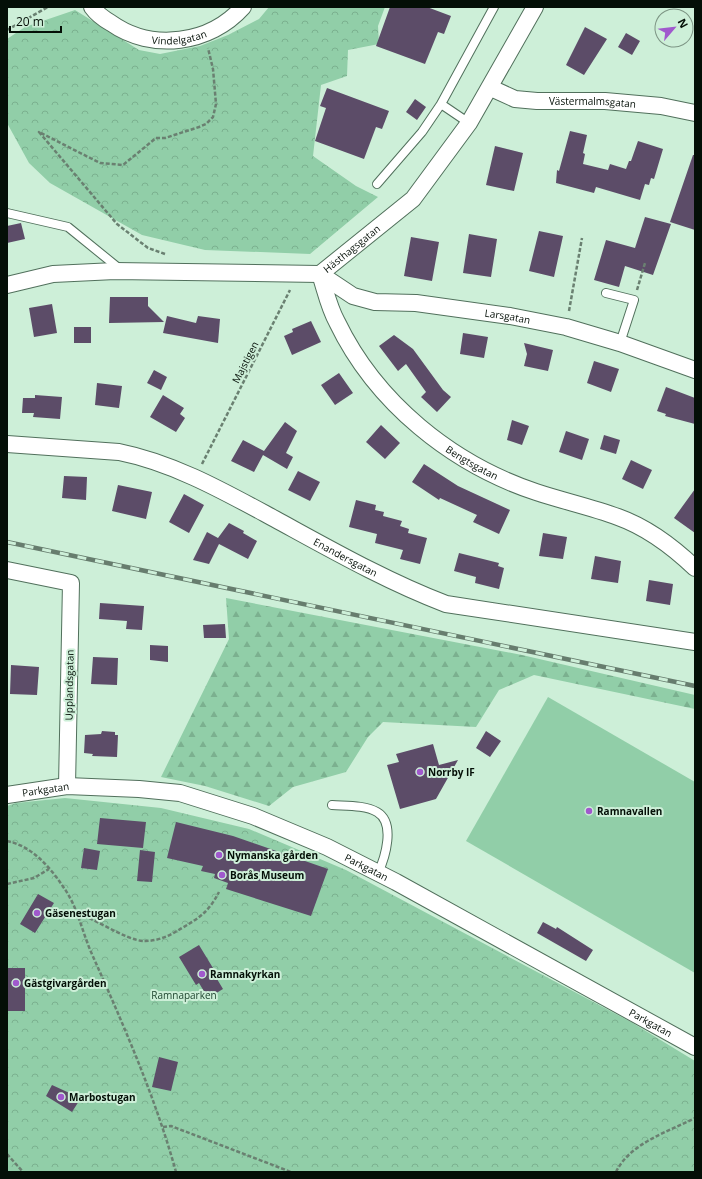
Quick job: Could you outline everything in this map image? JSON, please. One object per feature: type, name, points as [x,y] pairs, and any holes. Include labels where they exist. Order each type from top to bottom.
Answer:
[{"type":"street","name":"Vindelgatan","points":[[92,7],[103,18],[118,28],[137,37],[156,41],[178,40],[205,33],[234,17],[243,7]]},
{"type":"street","name":"Hästhagsgatan","points":[[7,285],[53,274],[123,271],[320,274],[413,199],[469,123],[491,88],[535,7]]},
{"type":"street","name":"Västermalmsgatan","points":[[491,88],[515,99],[640,104],[661,106],[695,113]]},
{"type":"street","name":"Larsgatan","points":[[320,274],[353,296],[375,302],[423,304],[510,316],[566,328],[620,343],[695,370]]},
{"type":"street","name":"Bengtsgatan","points":[[320,274],[336,322],[360,361],[387,397],[424,430],[452,451],[484,470],[535,492],[618,517],[652,534],[695,568]]},
{"type":"street","name":"Enandersgatan","points":[[7,444],[119,452],[137,456],[172,468],[247,504],[414,592],[446,604],[695,642]]},
{"type":"street","name":"Upplandsgatan","points":[[7,570],[71,583],[67,786]]},
{"type":"street","name":"Parkgatan","points":[[7,795],[67,786],[139,789],[180,793],[253,816],[327,848],[378,873],[695,1047]]},
{"type":"lane","points":[[377,184],[422,132],[441,104],[494,7]]},
{"type":"lane","points":[[441,104],[469,123]]},
{"type":"lane","points":[[7,213],[68,227],[123,271]]},
{"type":"lane","points":[[606,293],[634,300],[620,343]]},
{"type":"lane","points":[[332,805],[367,809],[378,812],[383,817],[387,826],[386,845],[384,859],[378,873]]},
{"type":"path","points":[[7,30],[48,7]]},
{"type":"path","points":[[168,256],[148,248],[117,224],[39,132],[100,163],[122,165],[156,138],[165,138],[206,124],[213,117],[216,104],[213,69],[205,33]]},
{"type":"path","points":[[566,328],[582,238]]},
{"type":"path","points":[[634,300],[645,263]]},
{"type":"path","name":"Majstigen","points":[[206,456],[290,291],[292,274]]},
{"type":"path","points":[[7,841],[30,850],[49,869],[65,889],[78,915],[89,948],[118,1015],[163,1127],[176,1172]]},
{"type":"path","points":[[7,884],[34,878],[49,869]]},
{"type":"path","points":[[78,915],[85,915],[100,925],[134,940],[157,940],[202,916],[219,892]]},
{"type":"path","points":[[616,1172],[620,1162],[641,1145],[695,1118]]},
{"type":"path","points":[[163,1127],[171,1126],[291,1172]]},
{"type":"path","points":[[7,1154],[23,1172]]},
{"type":"green space","points":[[269,7],[385,7],[378,26],[379,44],[348,50],[347,76],[321,85],[313,156],[356,186],[378,197],[310,254],[205,250],[142,235],[50,183],[29,163],[7,123],[7,39],[25,27],[75,10],[139,50],[160,54],[200,46],[228,35],[259,19]]},
{"type":"green space","points":[[226,598],[522,655],[695,695],[695,709],[534,675],[499,690],[476,727],[383,722],[368,737],[346,772],[293,787],[269,806],[205,786],[161,777],[229,639]]},
{"type":"green space","name":"Ramnavallen","points":[[548,697],[695,782],[695,973],[466,841]]},
{"type":"green space","name":"Ramnaparken","points":[[65,798],[161,808],[249,829],[346,870],[631,1022],[695,1061],[695,1172],[7,1172],[7,806],[16,803]]},
{"type":"building","points":[[390,7],[427,7],[451,16],[444,34],[438,32],[425,64],[376,46]]},
{"type":"building","points":[[585,27],[607,39],[584,75],[566,65]]},
{"type":"building","points":[[626,33],[640,41],[632,55],[618,47]]},
{"type":"building","points":[[327,88],[389,111],[382,129],[376,127],[364,159],[315,141],[326,108],[320,106]]},
{"type":"building","points":[[415,99],[426,107],[417,120],[406,112]]},
{"type":"building","points":[[570,131],[587,135],[583,153],[585,154],[583,164],[608,170],[610,164],[626,169],[629,161],[631,161],[638,141],[663,149],[654,179],[651,178],[649,185],[645,184],[640,200],[596,187],[594,193],[556,183],[557,170],[559,171]]},
{"type":"building","points":[[495,146],[523,153],[514,191],[486,185]]},
{"type":"building","points":[[693,155],[695,155],[695,230],[670,222]]},
{"type":"building","points":[[645,217],[671,224],[653,275],[625,266],[619,287],[594,280],[606,240],[635,248]]},
{"type":"building","points":[[21,223],[25,239],[7,243],[7,226]]},
{"type":"building","points":[[539,231],[563,236],[554,277],[529,271]]},
{"type":"building","points":[[469,234],[497,239],[491,277],[463,273]]},
{"type":"building","points":[[411,237],[439,242],[432,281],[404,276]]},
{"type":"building","points":[[110,297],[148,297],[148,306],[164,322],[109,323]]},
{"type":"building","points":[[52,304],[57,333],[34,337],[29,308]]},
{"type":"building","points":[[167,316],[196,323],[198,316],[220,319],[218,343],[163,333]]},
{"type":"building","points":[[311,321],[321,342],[292,355],[284,336],[293,332],[292,329]]},
{"type":"building","points":[[74,327],[91,327],[91,343],[74,343]]},
{"type":"building","points":[[463,333],[488,337],[484,358],[460,354]]},
{"type":"building","points":[[394,335],[413,349],[443,390],[451,397],[437,412],[421,397],[426,392],[406,364],[398,371],[379,346]]},
{"type":"building","points":[[524,343],[553,350],[548,371],[524,366],[527,354]]},
{"type":"building","points":[[594,361],[619,369],[611,392],[587,383]]},
{"type":"building","points":[[154,370],[167,377],[161,390],[147,383]]},
{"type":"building","points":[[339,373],[353,393],[335,405],[321,385]]},
{"type":"building","points":[[97,383],[122,386],[119,408],[95,405]]},
{"type":"building","points":[[666,387],[695,398],[695,424],[665,416],[666,414],[657,411]]},
{"type":"building","points":[[35,395],[62,397],[60,419],[33,417],[34,413],[22,413],[23,398],[35,398]]},
{"type":"building","points":[[163,395],[184,408],[180,414],[185,418],[176,432],[150,417]]},
{"type":"building","points":[[512,420],[529,426],[522,445],[507,440]]},
{"type":"building","points":[[285,422],[297,431],[286,453],[293,457],[287,469],[263,455],[254,472],[231,461],[243,440],[264,451]]},
{"type":"building","points":[[381,425],[400,443],[385,459],[366,442]]},
{"type":"building","points":[[566,431],[589,439],[582,460],[559,452]]},
{"type":"building","points":[[604,435],[620,440],[616,454],[600,449]]},
{"type":"building","points":[[631,460],[652,470],[643,489],[622,479]]},
{"type":"building","points":[[424,464],[458,486],[510,510],[499,534],[473,522],[477,515],[440,498],[439,500],[412,482]]},
{"type":"building","points":[[298,471],[320,482],[310,501],[288,490]]},
{"type":"building","points":[[64,476],[87,477],[86,500],[62,498]]},
{"type":"building","points":[[118,485],[152,492],[146,519],[112,511]]},
{"type":"building","points":[[695,489],[695,533],[674,518]]},
{"type":"building","points":[[184,494],[204,505],[189,533],[169,522]]},
{"type":"building","points":[[356,500],[376,505],[375,510],[384,512],[383,516],[402,521],[400,526],[409,529],[408,533],[427,538],[420,564],[400,559],[403,550],[375,543],[377,534],[349,527]]},
{"type":"building","points":[[229,523],[244,531],[243,533],[257,541],[248,559],[219,544],[209,564],[193,560],[207,532],[218,538]]},
{"type":"building","points":[[543,533],[567,537],[563,559],[539,556]]},
{"type":"building","points":[[459,553],[499,563],[498,566],[504,568],[499,589],[475,583],[476,577],[454,571]]},
{"type":"building","points":[[595,556],[621,561],[618,583],[591,579]]},
{"type":"building","points":[[649,580],[673,584],[670,605],[646,601]]},
{"type":"building","points":[[100,603],[144,606],[142,630],[126,629],[127,621],[99,619]]},
{"type":"building","points":[[225,624],[226,638],[204,638],[203,625]]},
{"type":"building","points":[[150,645],[168,646],[168,662],[150,660]]},
{"type":"building","points":[[93,657],[118,658],[117,685],[91,684]]},
{"type":"building","points":[[11,665],[39,667],[37,695],[10,694]]},
{"type":"building","points":[[102,731],[115,732],[115,735],[118,735],[117,757],[92,756],[93,754],[84,753],[85,735],[101,734]]},
{"type":"building","points":[[486,731],[501,741],[490,757],[476,748]]},
{"type":"building","name":"Norrby IF","points":[[433,744],[439,765],[458,760],[436,799],[400,809],[387,765],[399,762],[396,754]]},
{"type":"building","points":[[100,818],[146,822],[143,848],[97,844]]},
{"type":"building","points":[[176,822],[233,836],[328,869],[311,916],[226,889],[228,883],[214,878],[215,874],[201,871],[203,866],[167,858]]},
{"type":"building","points":[[84,848],[100,851],[97,870],[81,868]]},
{"type":"building","points":[[140,850],[155,852],[152,882],[137,881]]},
{"type":"building","name":"Gäsenestugan","points":[[38,894],[54,903],[35,933],[20,924]]},
{"type":"building","points":[[543,922],[556,929],[557,927],[593,950],[586,961],[537,933]]},
{"type":"building","name":"Ramnakyrkan","points":[[199,945],[216,973],[214,974],[223,989],[208,998],[199,983],[196,985],[179,957]]},
{"type":"building","name":"Gästgivargården","points":[[7,968],[25,968],[25,1011],[7,1011]]},
{"type":"building","points":[[159,1057],[178,1062],[171,1091],[152,1087]]},
{"type":"building","name":"Marbostugan","points":[[52,1085],[76,1096],[74,1098],[79,1101],[72,1112],[46,1096]]},
{"type":"railway","points":[[7,542],[695,686]]},
{"type":"place","name":"Norrby IF","points":[[420,772]]},
{"type":"place","name":"Ramnavallen","points":[[589,811]]},
{"type":"place","name":"Nymanska gården","points":[[219,855]]},
{"type":"place","name":"Borås Museum","points":[[222,875]]},
{"type":"place","name":"Gäsenestugan","points":[[37,913]]},
{"type":"place","name":"Ramnakyrkan","points":[[202,974]]},
{"type":"place","name":"Gästgivargården","points":[[16,983]]},
{"type":"place","name":"Marbostugan","points":[[61,1097]]}]
